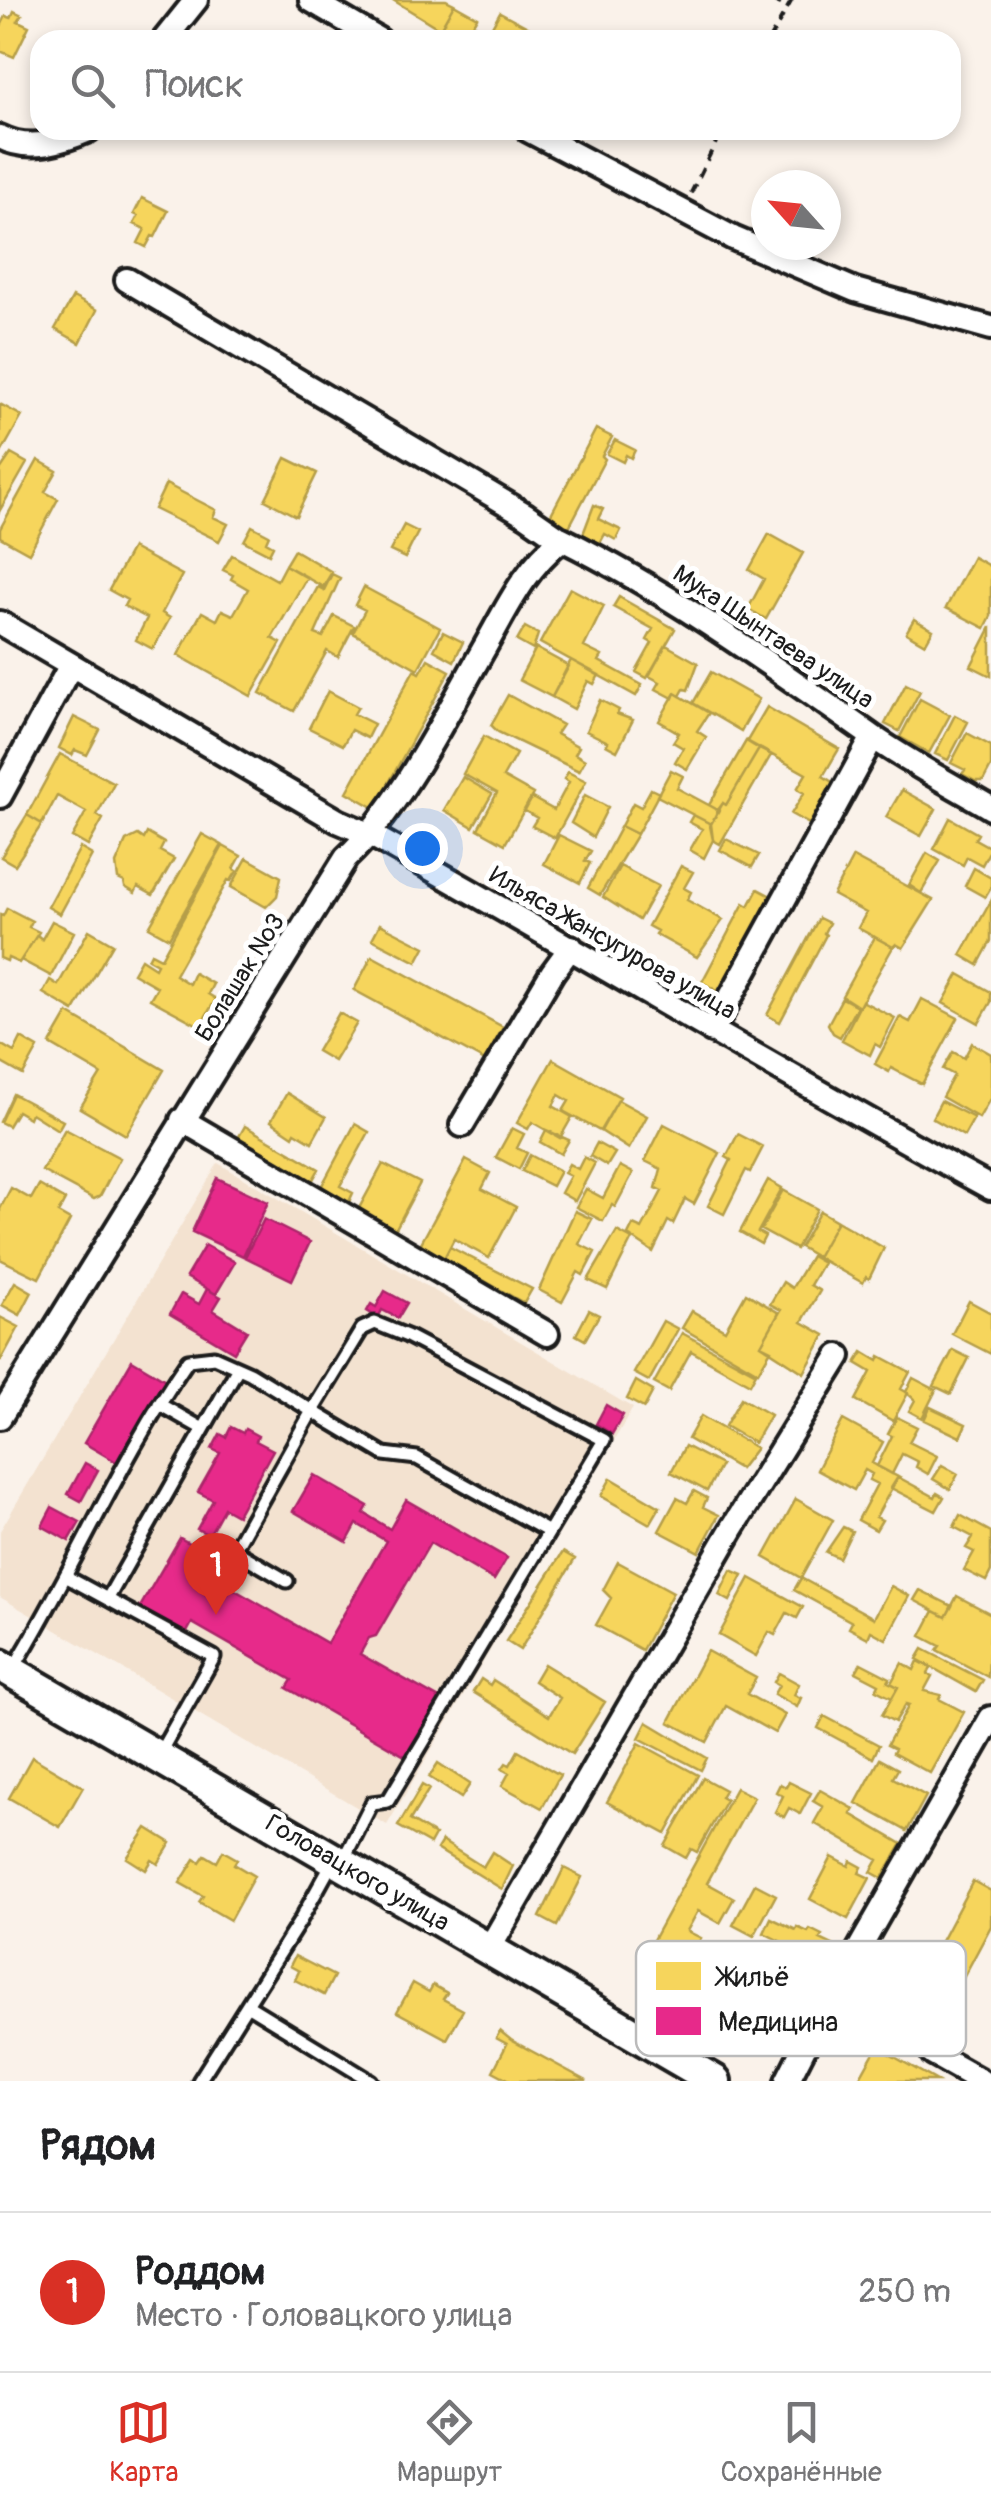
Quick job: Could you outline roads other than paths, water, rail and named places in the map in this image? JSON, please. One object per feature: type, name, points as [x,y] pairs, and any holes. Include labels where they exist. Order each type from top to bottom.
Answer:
[{"type":"main road","name":"Головацкого улица","points":[[6,1668],[636,2034]]},
{"type":"main road","name":"Головацкого улица","points":[[673,2056],[715,2081]]},
{"type":"street","points":[[172,30],[196,0]]},
{"type":"street","points":[[311,0],[362,30]]},
{"type":"street","points":[[0,137],[14,144],[65,140]]},
{"type":"street","points":[[547,140],[732,238],[855,290],[991,328]]},
{"type":"street","name":"Мука Шынтаева улица","points":[[127,280],[562,540],[636,577],[736,640],[872,737],[991,808]]},
{"type":"street","name":"Болашак №3","points":[[0,1418],[346,858],[371,835],[528,570],[562,540]]},
{"type":"street","name":"Ильяса Жансугурова улица","points":[[0,623],[338,820],[571,947],[991,1188]]},
{"type":"street","points":[[0,796],[71,665]]},
{"type":"street","points":[[712,1031],[872,737]]},
{"type":"street","points":[[462,1125],[571,947]]},
{"type":"street","points":[[182,1120],[547,1334]]},
{"type":"street","points":[[490,1948],[713,1560],[839,1356]]},
{"type":"street","points":[[863,1941],[991,1718]]},
{"type":"street","points":[[787,2081],[800,2056]]},
{"type":"street","points":[[936,2056],[980,2081]]},
{"type":"lane","points":[[199,2081],[372,1803],[388,1801],[604,1440],[375,1323],[362,1329],[234,1550],[288,1582]]},
{"type":"lane","points":[[6,1668],[67,1577],[159,1404],[188,1360],[214,1357],[238,1368],[384,1454],[417,1458],[549,1532]]},
{"type":"lane","points":[[108,1598],[238,1368]]},
{"type":"lane","points":[[159,1404],[203,1428]]},
{"type":"lane","points":[[67,1577],[214,1657],[158,1756]]},
{"type":"lane","points":[[248,2005],[372,2081]]},
{"type":"place","name":"Роддом","points":[[216,1615]]}]
